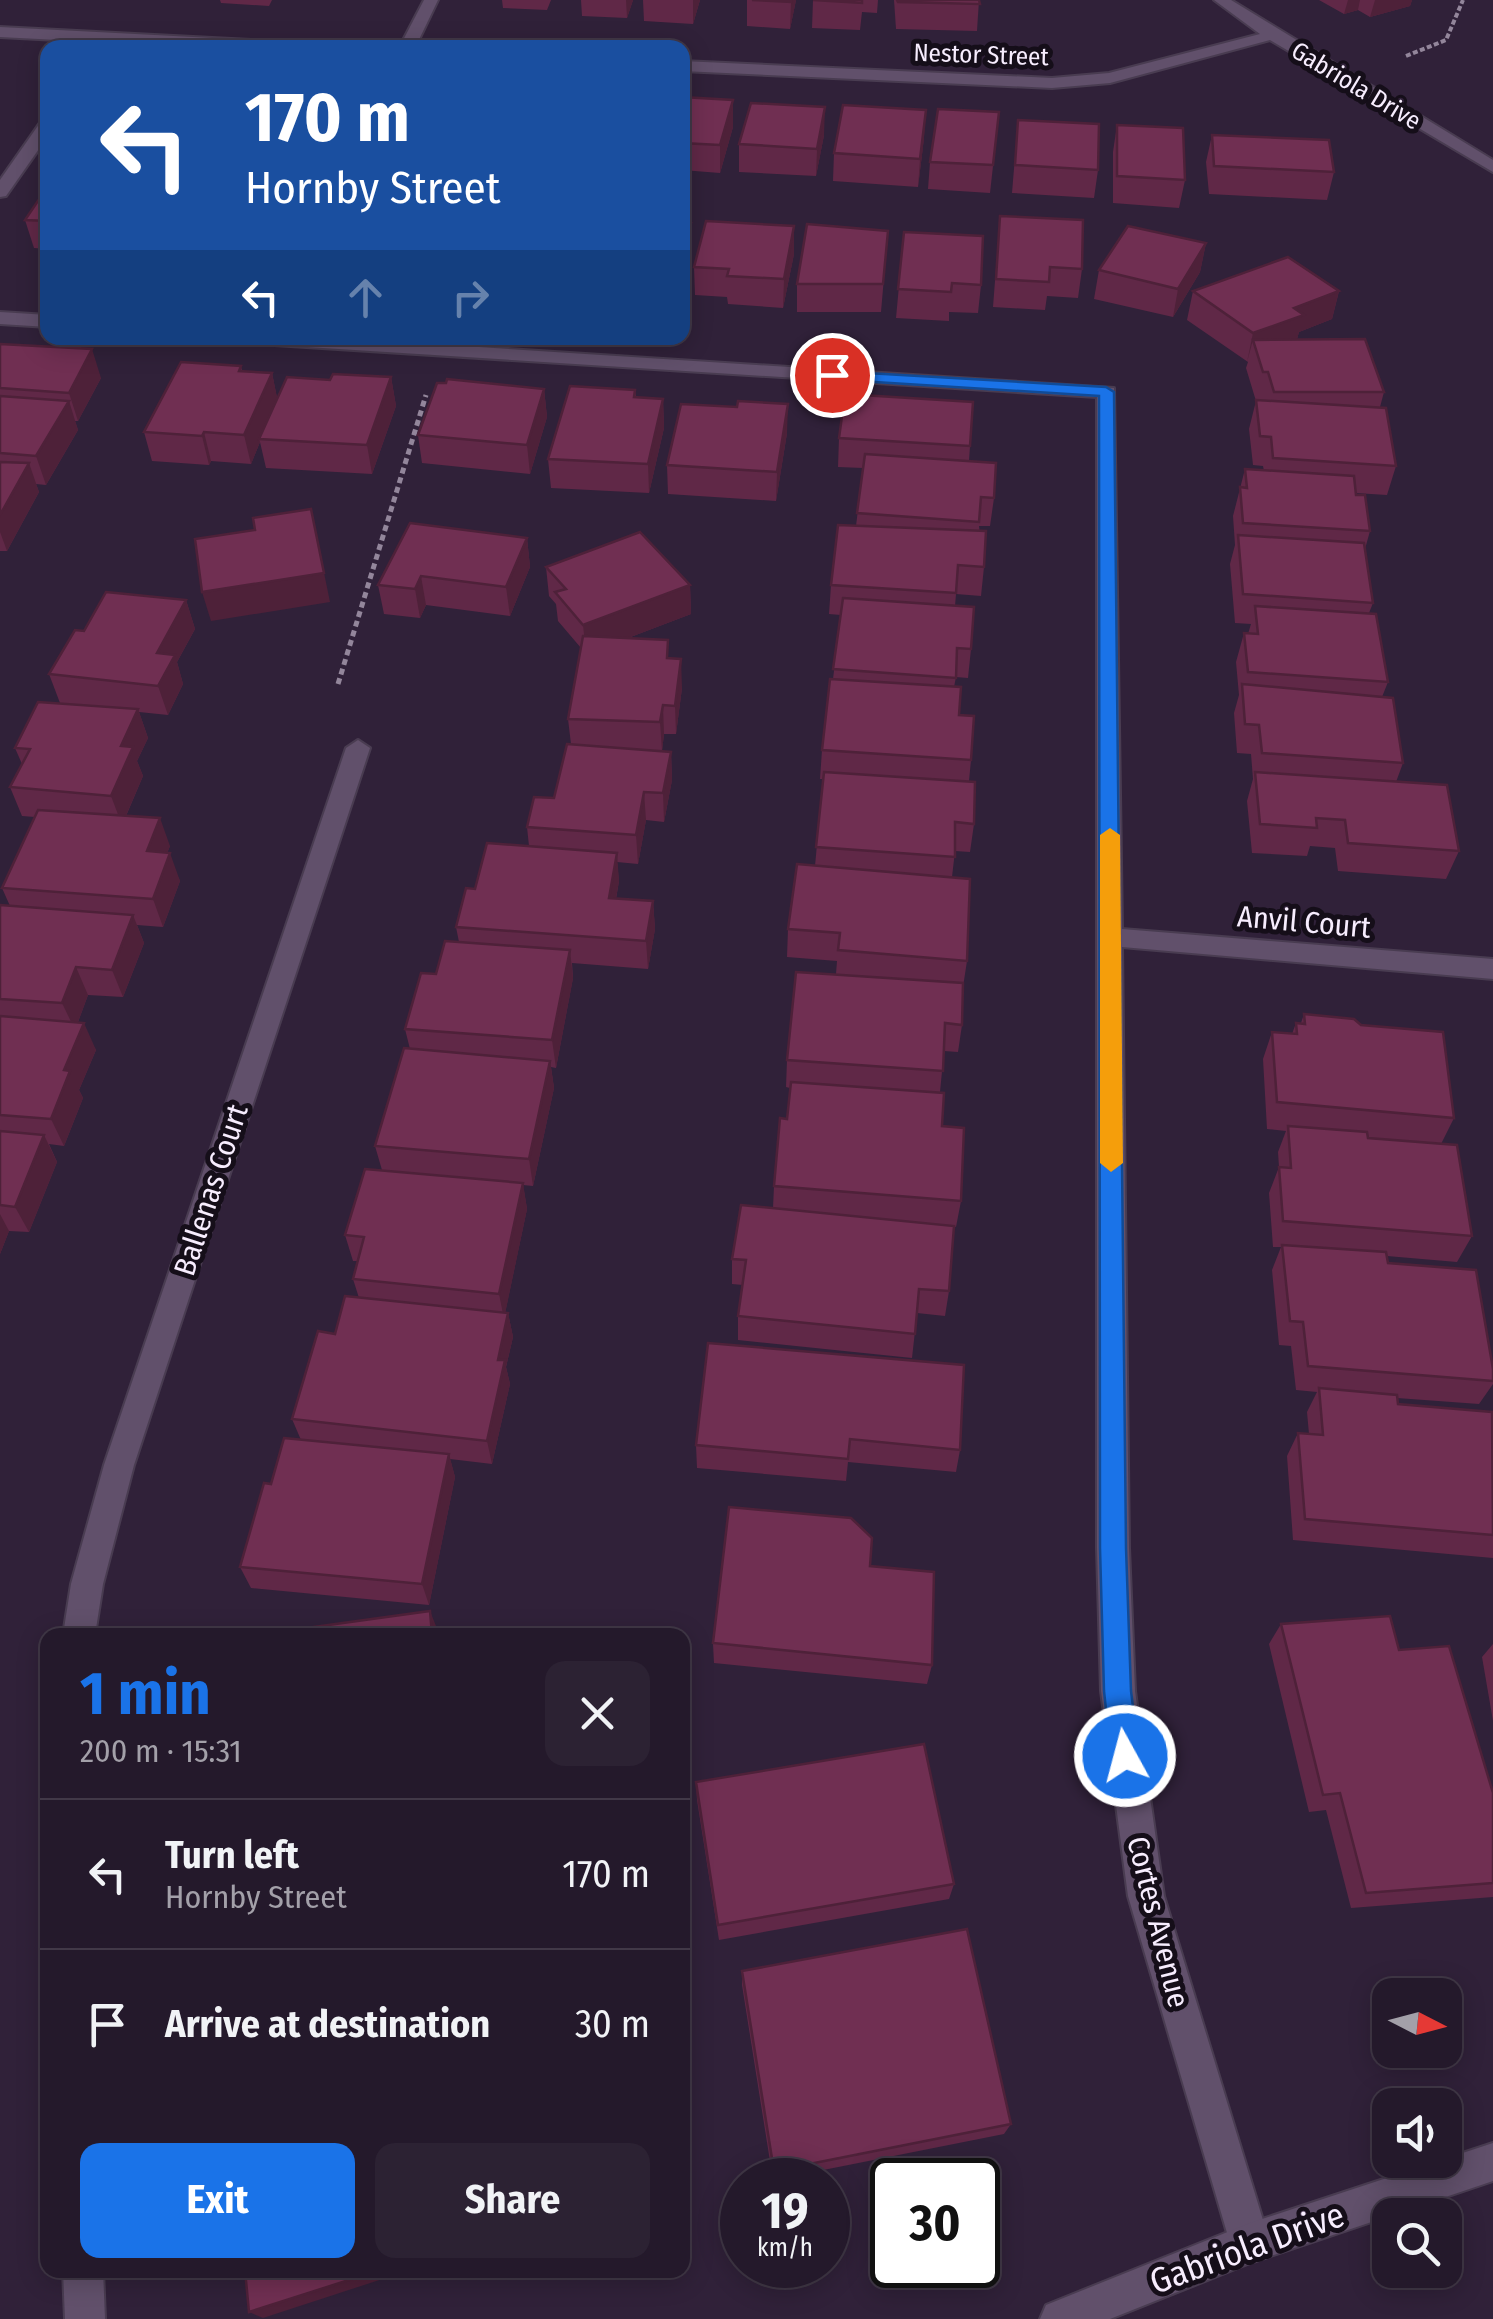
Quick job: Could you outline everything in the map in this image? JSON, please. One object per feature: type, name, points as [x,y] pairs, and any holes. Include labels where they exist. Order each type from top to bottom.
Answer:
[{"type":"street","points":[[411,40],[430,0]]},
{"type":"street","name":"Gabriola Drive","points":[[1222,0],[1272,35],[1493,167]]},
{"type":"street","points":[[0,32],[74,40]]},
{"type":"street","name":"Nestor Street","points":[[690,66],[1052,84],[1110,78],[1272,35]]},
{"type":"street","points":[[0,192],[40,134]]},
{"type":"street","points":[[0,318],[40,320]]},
{"type":"street","points":[[357,345],[440,351]]},
{"type":"street","name":"Cortes Avenue","points":[[440,351],[1106,392],[1113,1528],[1118,1691],[1146,1896],[1250,2244]]},
{"type":"street","name":"Ballenas Court","points":[[80,1628],[87,1584],[119,1465],[358,748]]},
{"type":"street","name":"Anvil Court","points":[[1110,937],[1493,970]]},
{"type":"street","name":"Gabriola Drive","points":[[1060,2319],[1250,2244],[1493,2162]]},
{"type":"street","points":[[83,2278],[85,2319]]},
{"type":"path","points":[[1338,75],[1440,46],[1453,35],[1462,0]]},
{"type":"path","points":[[338,684],[440,351]]},
{"type":"building","points":[[813,0],[862,0],[862,3]]},
{"type":"building","points":[[979,0],[980,4],[898,2]]},
{"type":"building","points":[[690,97],[733,100],[720,145],[690,143]]},
{"type":"building","points":[[751,103],[825,107],[817,149],[739,144]]},
{"type":"building","points":[[843,105],[926,110],[920,159],[834,153]]},
{"type":"building","points":[[938,109],[999,112],[993,165],[930,162]]},
{"type":"building","points":[[1018,120],[1099,124],[1098,170],[1015,165]]},
{"type":"building","points":[[1117,125],[1183,128],[1185,180],[1117,176]]},
{"type":"building","points":[[1212,135],[1329,140],[1334,172],[1214,166]]},
{"type":"building","points":[[40,198],[40,221],[25,220]]},
{"type":"building","points":[[1000,216],[1083,220],[1082,269],[1050,267],[1049,282],[996,279]]},
{"type":"building","points":[[706,221],[794,226],[784,279],[727,276],[729,269],[694,267]]},
{"type":"building","points":[[807,224],[888,231],[883,284],[797,284]]},
{"type":"building","points":[[1128,226],[1206,243],[1178,289],[1099,270]]},
{"type":"building","points":[[904,232],[983,236],[981,285],[952,283],[951,292],[898,289]]},
{"type":"building","points":[[1288,257],[1339,291],[1294,308],[1304,315],[1253,333],[1193,291]]},
{"type":"building","points":[[1365,339],[1384,392],[1274,392],[1253,340]]},
{"type":"building","points":[[0,344],[92,349],[69,393],[0,388]]},
{"type":"building","points":[[181,362],[241,366],[239,371],[272,373],[244,435],[144,432]]},
{"type":"building","points":[[333,374],[391,377],[367,445],[259,439],[287,377],[330,380]]},
{"type":"building","points":[[447,379],[544,389],[527,445],[418,435],[437,383],[446,383]]},
{"type":"building","points":[[570,386],[635,390],[634,397],[663,399],[648,464],[548,459]]},
{"type":"building","points":[[845,394],[973,402],[970,446],[839,438]]},
{"type":"building","points":[[0,396],[69,401],[36,456],[0,453]]},
{"type":"building","points":[[1256,400],[1386,408],[1396,466],[1273,458],[1271,437],[1260,436]]},
{"type":"building","points":[[738,401],[788,404],[777,472],[667,465],[681,404],[737,407]]},
{"type":"building","points":[[865,454],[996,463],[994,498],[981,497],[979,522],[857,513]]},
{"type":"building","points":[[0,462],[29,463],[0,515]]},
{"type":"building","points":[[1245,469],[1354,476],[1356,495],[1365,495],[1370,531],[1243,523],[1240,487],[1247,488]]},
{"type":"building","points":[[311,509],[324,573],[202,592],[195,539],[255,530],[253,518]]},
{"type":"building","points":[[410,523],[527,538],[506,587],[421,576],[415,589],[378,585]]},
{"type":"building","points":[[838,525],[986,531],[984,567],[958,565],[956,593],[831,585]]},
{"type":"building","points":[[640,532],[690,585],[583,625],[555,592],[566,589],[546,567]]},
{"type":"building","points":[[1238,535],[1364,543],[1373,603],[1243,594]]},
{"type":"building","points":[[106,592],[186,600],[157,653],[175,655],[158,686],[49,674],[75,630],[84,631]]},
{"type":"building","points":[[843,598],[974,607],[971,649],[957,648],[956,678],[833,669]]},
{"type":"building","points":[[1255,606],[1376,614],[1388,682],[1248,672],[1244,633],[1258,634]]},
{"type":"building","points":[[583,636],[668,640],[667,658],[681,659],[675,706],[663,705],[660,722],[568,719]]},
{"type":"building","points":[[830,679],[961,687],[959,715],[974,716],[971,760],[822,750]]},
{"type":"building","points":[[1242,684],[1393,698],[1403,763],[1262,753],[1259,725],[1245,724]]},
{"type":"building","points":[[38,702],[138,709],[121,746],[133,747],[111,796],[10,787],[30,749],[15,748]]},
{"type":"building","points":[[567,744],[671,752],[663,793],[644,792],[636,835],[527,827],[534,797],[554,798]]},
{"type":"building","points":[[824,772],[975,782],[974,824],[955,822],[955,857],[816,847]]},
{"type":"building","points":[[1255,772],[1447,785],[1459,851],[1348,843],[1345,820],[1316,818],[1317,828],[1260,824]]},
{"type":"building","points":[[38,810],[160,818],[147,851],[170,853],[153,899],[2,888]]},
{"type":"building","points":[[487,843],[617,853],[609,898],[653,901],[646,941],[456,927],[466,888],[475,889]]},
{"type":"building","points":[[797,864],[970,879],[967,961],[838,950],[840,933],[788,929]]},
{"type":"building","points":[[0,905],[133,915],[112,970],[76,967],[62,1003],[0,999]]},
{"type":"building","points":[[445,941],[570,950],[552,1040],[405,1029],[421,973],[436,974]]},
{"type":"building","points":[[796,972],[963,983],[962,1025],[945,1023],[943,1071],[787,1060]]},
{"type":"building","points":[[1304,1014],[1354,1019],[1361,1025],[1443,1032],[1454,1118],[1277,1102],[1272,1032],[1297,1034],[1296,1023],[1305,1024]]},
{"type":"building","points":[[0,1016],[84,1023],[64,1070],[70,1071],[51,1119],[0,1115]]},
{"type":"building","points":[[404,1048],[550,1061],[529,1159],[375,1146]]},
{"type":"building","points":[[791,1082],[944,1093],[942,1126],[964,1128],[961,1201],[774,1186],[780,1118],[787,1119]]},
{"type":"building","points":[[1288,1126],[1457,1145],[1472,1236],[1283,1221],[1279,1167],[1291,1168]]},
{"type":"building","points":[[0,1131],[44,1135],[15,1207],[0,1205]]},
{"type":"building","points":[[365,1169],[523,1183],[499,1294],[353,1279],[364,1237],[345,1235]]},
{"type":"building","points":[[741,1205],[954,1226],[949,1291],[919,1289],[915,1334],[738,1316],[746,1260],[732,1259]]},
{"type":"building","points":[[1282,1245],[1386,1252],[1388,1263],[1476,1270],[1493,1381],[1308,1366],[1303,1322],[1290,1321]]},
{"type":"building","points":[[345,1296],[508,1313],[498,1360],[505,1360],[487,1441],[292,1419],[318,1331],[335,1334]]},
{"type":"building","points":[[708,1343],[964,1365],[960,1450],[850,1439],[848,1459],[696,1445]]},
{"type":"building","points":[[1319,1388],[1397,1395],[1398,1404],[1492,1412],[1493,1535],[1305,1519],[1298,1433],[1323,1435]]},
{"type":"building","points":[[284,1438],[449,1454],[422,1584],[240,1567],[264,1483],[271,1484]]},
{"type":"building","points":[[729,1507],[851,1518],[872,1538],[870,1566],[934,1572],[932,1665],[713,1643]]},
{"type":"building","points":[[430,1611],[431,1628],[307,1628]]},
{"type":"building","points":[[1390,1616],[1399,1650],[1449,1646],[1493,1793],[1493,1883],[1366,1893],[1340,1793],[1323,1795],[1281,1624]]},
{"type":"building","points":[[924,1744],[954,1884],[718,1925],[696,1782]]},
{"type":"building","points":[[967,1929],[1011,2124],[840,2158],[772,2158],[742,1971]]},
{"type":"building","points":[[246,2278],[355,2278],[249,2312]]},
{"type":"slow traffic","points":[[1110,835],[1111,1163]]},
{"type":"route","points":[[832,375],[1106,392],[1113,1548],[1118,1691],[1125,1756]]}]
